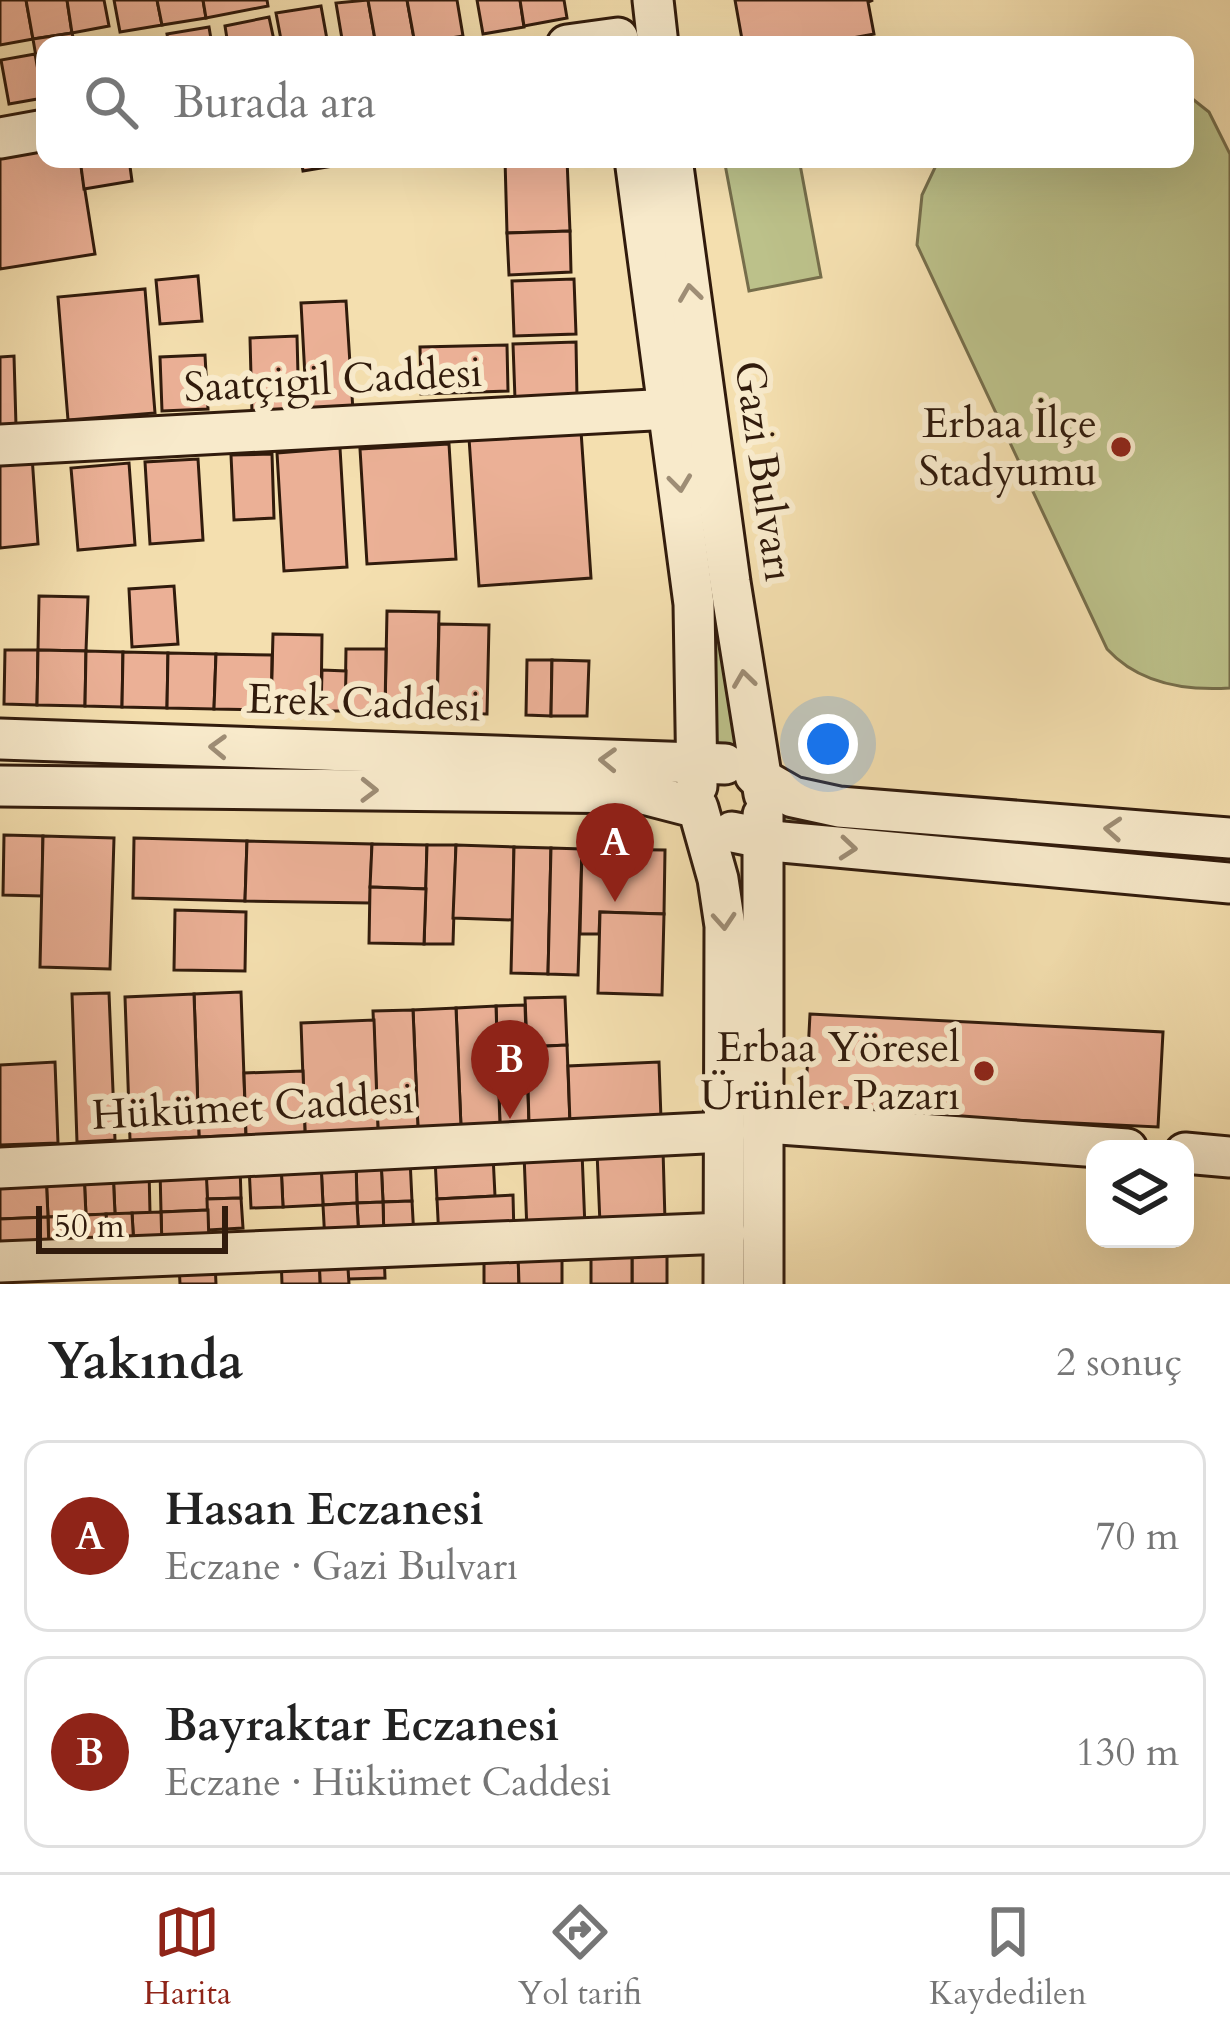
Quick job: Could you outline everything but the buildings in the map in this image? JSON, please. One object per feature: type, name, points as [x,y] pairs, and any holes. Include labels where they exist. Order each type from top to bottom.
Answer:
[{"type":"main road","points":[[653,0],[657,36]]},
{"type":"main road","points":[[0,138],[36,132]]},
{"type":"main road","name":"Gazi Bulvarı","points":[[636,168],[694,604],[735,796],[724,906],[724,1284]]},
{"type":"main road","name":"Gazi Bulvarı","points":[[673,168],[766,1123],[763,1284]]},
{"type":"main road","name":"Saatçigil Caddesi","points":[[0,445],[670,409]]},
{"type":"main road","name":"Erek Caddesi","points":[[0,739],[735,796],[1230,883]]},
{"type":"main road","name":"Erek Caddesi","points":[[0,786],[793,796],[838,807],[1230,838]]},
{"type":"main road","points":[[766,1123],[1086,1146]]},
{"type":"main road","name":"Hükümet Caddesi","points":[[0,1168],[725,1132]]},
{"type":"main road","points":[[1194,1154],[1230,1156]]},
{"type":"main road","points":[[0,1262],[725,1233]]},
{"type":"green space","name":"Erbaa İlçe Stadyumu","points":[[1194,100],[1209,112],[1230,154],[1230,688],[1196,688],[1148,678],[1107,649],[917,245],[922,195],[935,168],[1194,168]]},
{"type":"green space","points":[[658,168],[738,745],[714,746]]},
{"type":"green space","points":[[726,168],[801,168],[821,277],[749,291]]},
{"type":"green space","points":[[785,806],[873,828],[1230,851],[1230,862],[784,825]]},
{"type":"place","name":"Erbaa İlçe Stadyumu","points":[[1121,447]]},
{"type":"place","name":"Hasan Eczanesi","points":[[615,902]]},
{"type":"place","name":"Erbaa Yöresel Ürünler Pazarı","points":[[984,1071]]},
{"type":"place","name":"Bayraktar Eczanesi","points":[[510,1119]]}]
